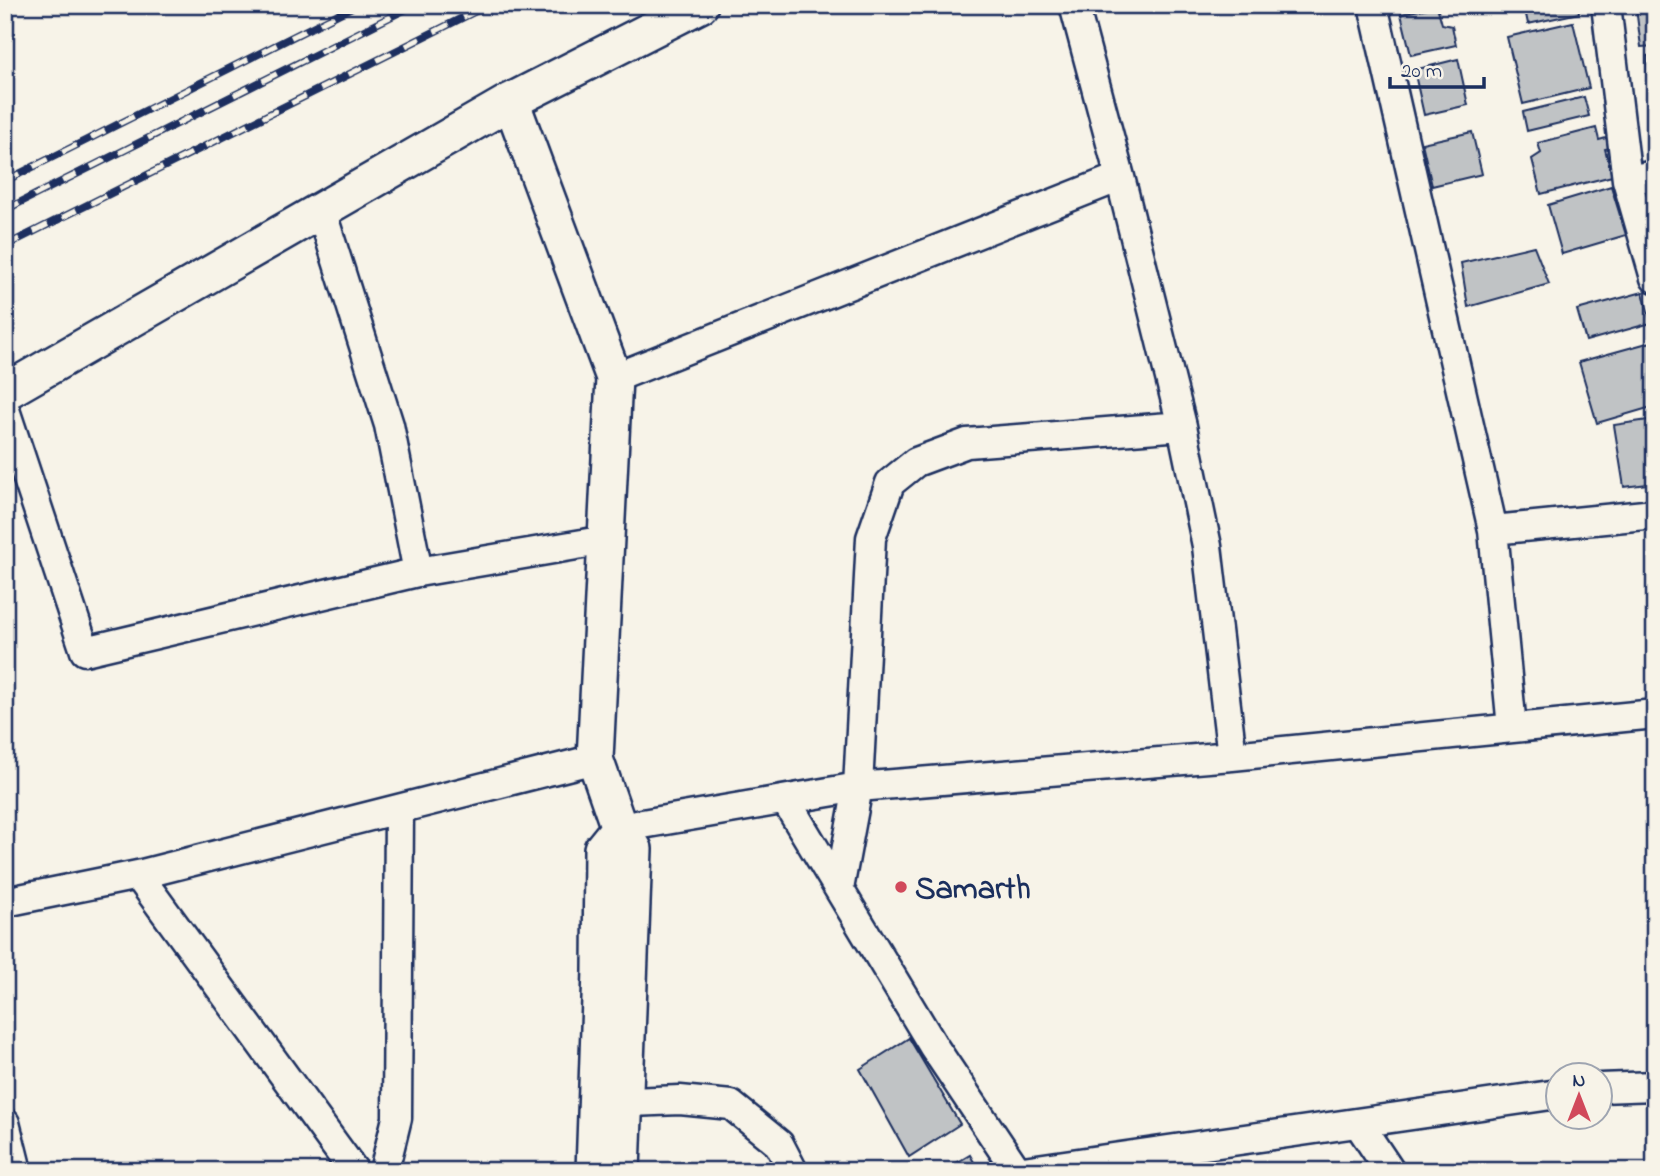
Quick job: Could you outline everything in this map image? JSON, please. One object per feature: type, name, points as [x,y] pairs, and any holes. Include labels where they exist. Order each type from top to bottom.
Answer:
[{"type":"street","points":[[5,392],[511,101],[700,5]]},
{"type":"street","points":[[1074,5],[1182,426],[1207,546],[1232,756]]},
{"type":"street","points":[[1373,5],[1493,530],[1512,728]]},
{"type":"street","points":[[1606,5],[1627,180],[1655,278]]},
{"type":"street","points":[[511,101],[614,377],[596,759],[619,828]]},
{"type":"street","points":[[1627,180],[1655,175]]},
{"type":"street","points":[[614,377],[1120,177]]},
{"type":"street","points":[[321,210],[389,425],[418,572]]},
{"type":"street","points":[[5,410],[85,651],[418,572],[606,540]]},
{"type":"street","points":[[839,889],[858,787],[871,538],[890,483],[916,462],[967,443],[1182,426]]},
{"type":"street","points":[[1493,530],[1655,514]]},
{"type":"street","points":[[622,1171],[610,1103],[602,849],[619,828],[858,787],[1232,756],[1655,714]]},
{"type":"street","points":[[5,902],[138,875],[596,759]]},
{"type":"street","points":[[786,800],[934,1047],[1017,1171]]},
{"type":"street","points":[[384,1171],[397,1118],[399,810]]},
{"type":"street","points":[[138,875],[354,1171]]},
{"type":"street","points":[[1614,1088],[1655,1086]]},
{"type":"street","points":[[1023,1171],[1544,1096]]},
{"type":"street","points":[[610,1103],[680,1100],[731,1105],[779,1144],[793,1171]]},
{"type":"street","points":[[594,1171],[610,1103]]},
{"type":"street","points":[[5,1123],[17,1171]]},
{"type":"street","points":[[1358,1123],[1390,1171]]},
{"type":"building","points":[[1524,5],[1578,5],[1579,13],[1528,24]]},
{"type":"building","points":[[1655,5],[1655,46],[1641,47],[1636,8]]},
{"type":"building","points":[[1437,6],[1442,24],[1452,26],[1456,45],[1411,55],[1401,14]]},
{"type":"building","points":[[1573,22],[1589,88],[1523,104],[1507,37]]},
{"type":"building","points":[[1655,55],[1655,88],[1648,88],[1647,56]]},
{"type":"building","points":[[1458,59],[1468,105],[1424,115],[1414,70]]},
{"type":"building","points":[[1584,97],[1589,116],[1527,131],[1523,112]]},
{"type":"building","points":[[1596,128],[1599,140],[1613,136],[1616,147],[1605,149],[1612,176],[1541,194],[1532,159],[1541,153],[1538,143]]},
{"type":"building","points":[[1472,132],[1482,174],[1432,186],[1422,143]]},
{"type":"building","points":[[1611,186],[1626,235],[1562,254],[1548,205]]},
{"type":"building","points":[[1534,246],[1549,284],[1468,307],[1461,263]]},
{"type":"building","points":[[1643,292],[1651,323],[1586,341],[1577,310]]},
{"type":"building","points":[[1651,342],[1655,353],[1655,406],[1597,423],[1579,362]]},
{"type":"building","points":[[1655,419],[1655,483],[1624,487],[1614,425]]},
{"type":"building","points":[[909,1038],[960,1124],[909,1157],[860,1069]]},
{"type":"building","points":[[970,1155],[979,1171],[943,1171]]},
{"type":"railway","points":[[5,181],[356,5]]},
{"type":"railway","points":[[5,210],[414,5]]},
{"type":"railway","points":[[5,246],[488,5]]},
{"type":"place","name":"Samarth","points":[[901,887]]}]
